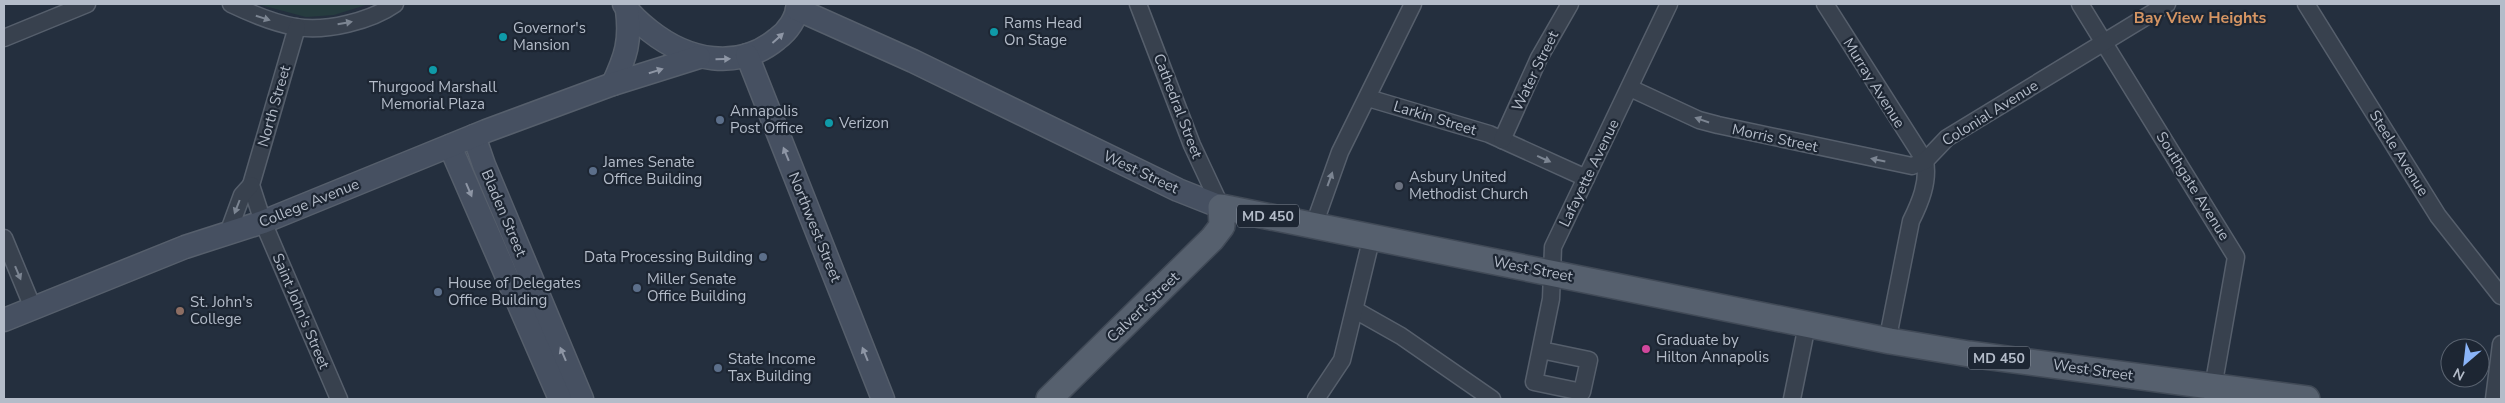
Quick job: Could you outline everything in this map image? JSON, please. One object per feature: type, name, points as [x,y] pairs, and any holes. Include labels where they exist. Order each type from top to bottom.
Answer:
[{"type":"main road","name":"West Street","points":[[798,6],[1178,190],[1221,207],[1890,341],[2212,393],[2307,399]]},
{"type":"main road","name":"MD 450","points":[[699,57],[722,60],[747,56],[767,47],[781,36],[793,20],[798,6]]},
{"type":"main road","points":[[626,7],[659,38],[699,57]]},
{"type":"main road","points":[[613,84],[625,59],[628,43],[626,7]]},
{"type":"main road","name":"Northwest Street","points":[[747,56],[884,399]]},
{"type":"main road","name":"College Avenue","points":[[4,320],[185,247],[263,222],[474,136],[613,84],[699,57]]},
{"type":"main road","name":"Bladen Street","points":[[474,136],[484,165],[582,399]]},
{"type":"main road","name":"Bladen Street","points":[[450,146],[560,399]]},
{"type":"main road","name":"Calvert Street","points":[[1049,399],[1212,239],[1222,226],[1221,207]]},
{"type":"street","points":[[4,38],[87,4]]},
{"type":"street","points":[[231,4],[254,15],[297,27],[330,26],[356,22],[380,13],[395,4]]},
{"type":"street","name":"Cathedral Street","points":[[1138,4],[1192,145],[1221,207]]},
{"type":"street","points":[[1314,226],[1337,159],[1413,4]]},
{"type":"street","name":"Water Street","points":[[1502,140],[1539,58],[1570,4]]},
{"type":"street","name":"Lafayette Avenue","points":[[1541,350],[1551,299],[1553,248],[1669,4]]},
{"type":"street","name":"Murray Avenue","points":[[1825,4],[1925,161]]},
{"type":"street","name":"Southgate Avenue","points":[[2080,4],[2236,257],[2212,393]]},
{"type":"street","name":"Colonial Avenue","points":[[1925,161],[1947,138],[2167,4]]},
{"type":"street","name":"Steele Avenue","points":[[2306,4],[2438,216],[2501,296]]},
{"type":"street","name":"North Street","points":[[228,232],[242,195],[251,185],[297,27]]},
{"type":"street","name":"Morris Street","points":[[1630,88],[1699,120],[1718,125],[1909,166],[1925,161]]},
{"type":"street","name":"Larkin Street","points":[[1368,98],[1478,130],[1586,178]]},
{"type":"street","points":[[1890,341],[1890,327],[1911,221],[1916,213],[1926,178],[1925,161]]},
{"type":"street","points":[[251,185],[263,222]]},
{"type":"street","name":"Saint John's Street","points":[[263,222],[338,399]]},
{"type":"street","points":[[1316,399],[1342,360],[1372,236]]},
{"type":"street","points":[[4,238],[33,308]]},
{"type":"street","points":[[1355,310],[1400,336],[1492,399]]},
{"type":"street","points":[[1792,399],[1807,324]]},
{"type":"street","points":[[2494,399],[2501,344]]},
{"type":"green space","points":[[257,4],[369,4],[334,15],[306,17]]},
{"type":"place","name":"Rams Head On Stage","points":[[994,32]]},
{"type":"place","name":"Governor's Mansion","points":[[503,37]]},
{"type":"place","name":"Thurgood Marshall Memorial Plaza","points":[[433,70]]},
{"type":"place","name":"Annapolis Post Office","points":[[720,120]]},
{"type":"place","name":"Verizon","points":[[829,123]]},
{"type":"place","name":"James Senate Office Building","points":[[593,171]]},
{"type":"place","name":"Asbury United Methodist Church","points":[[1399,186]]},
{"type":"place","name":"Data Processing Building","points":[[763,257]]},
{"type":"place","name":"Miller Senate Office Building","points":[[637,288]]},
{"type":"place","name":"House of Delegates Office Building","points":[[438,292]]},
{"type":"place","name":"St. John's College","points":[[180,311]]},
{"type":"place","name":"Graduate by Hilton Annapolis","points":[[1646,349]]},
{"type":"place","name":"State Income Tax Building","points":[[718,368]]},
{"type":"district","name":"Bay View Heights","points":[[2200,18]]}]
